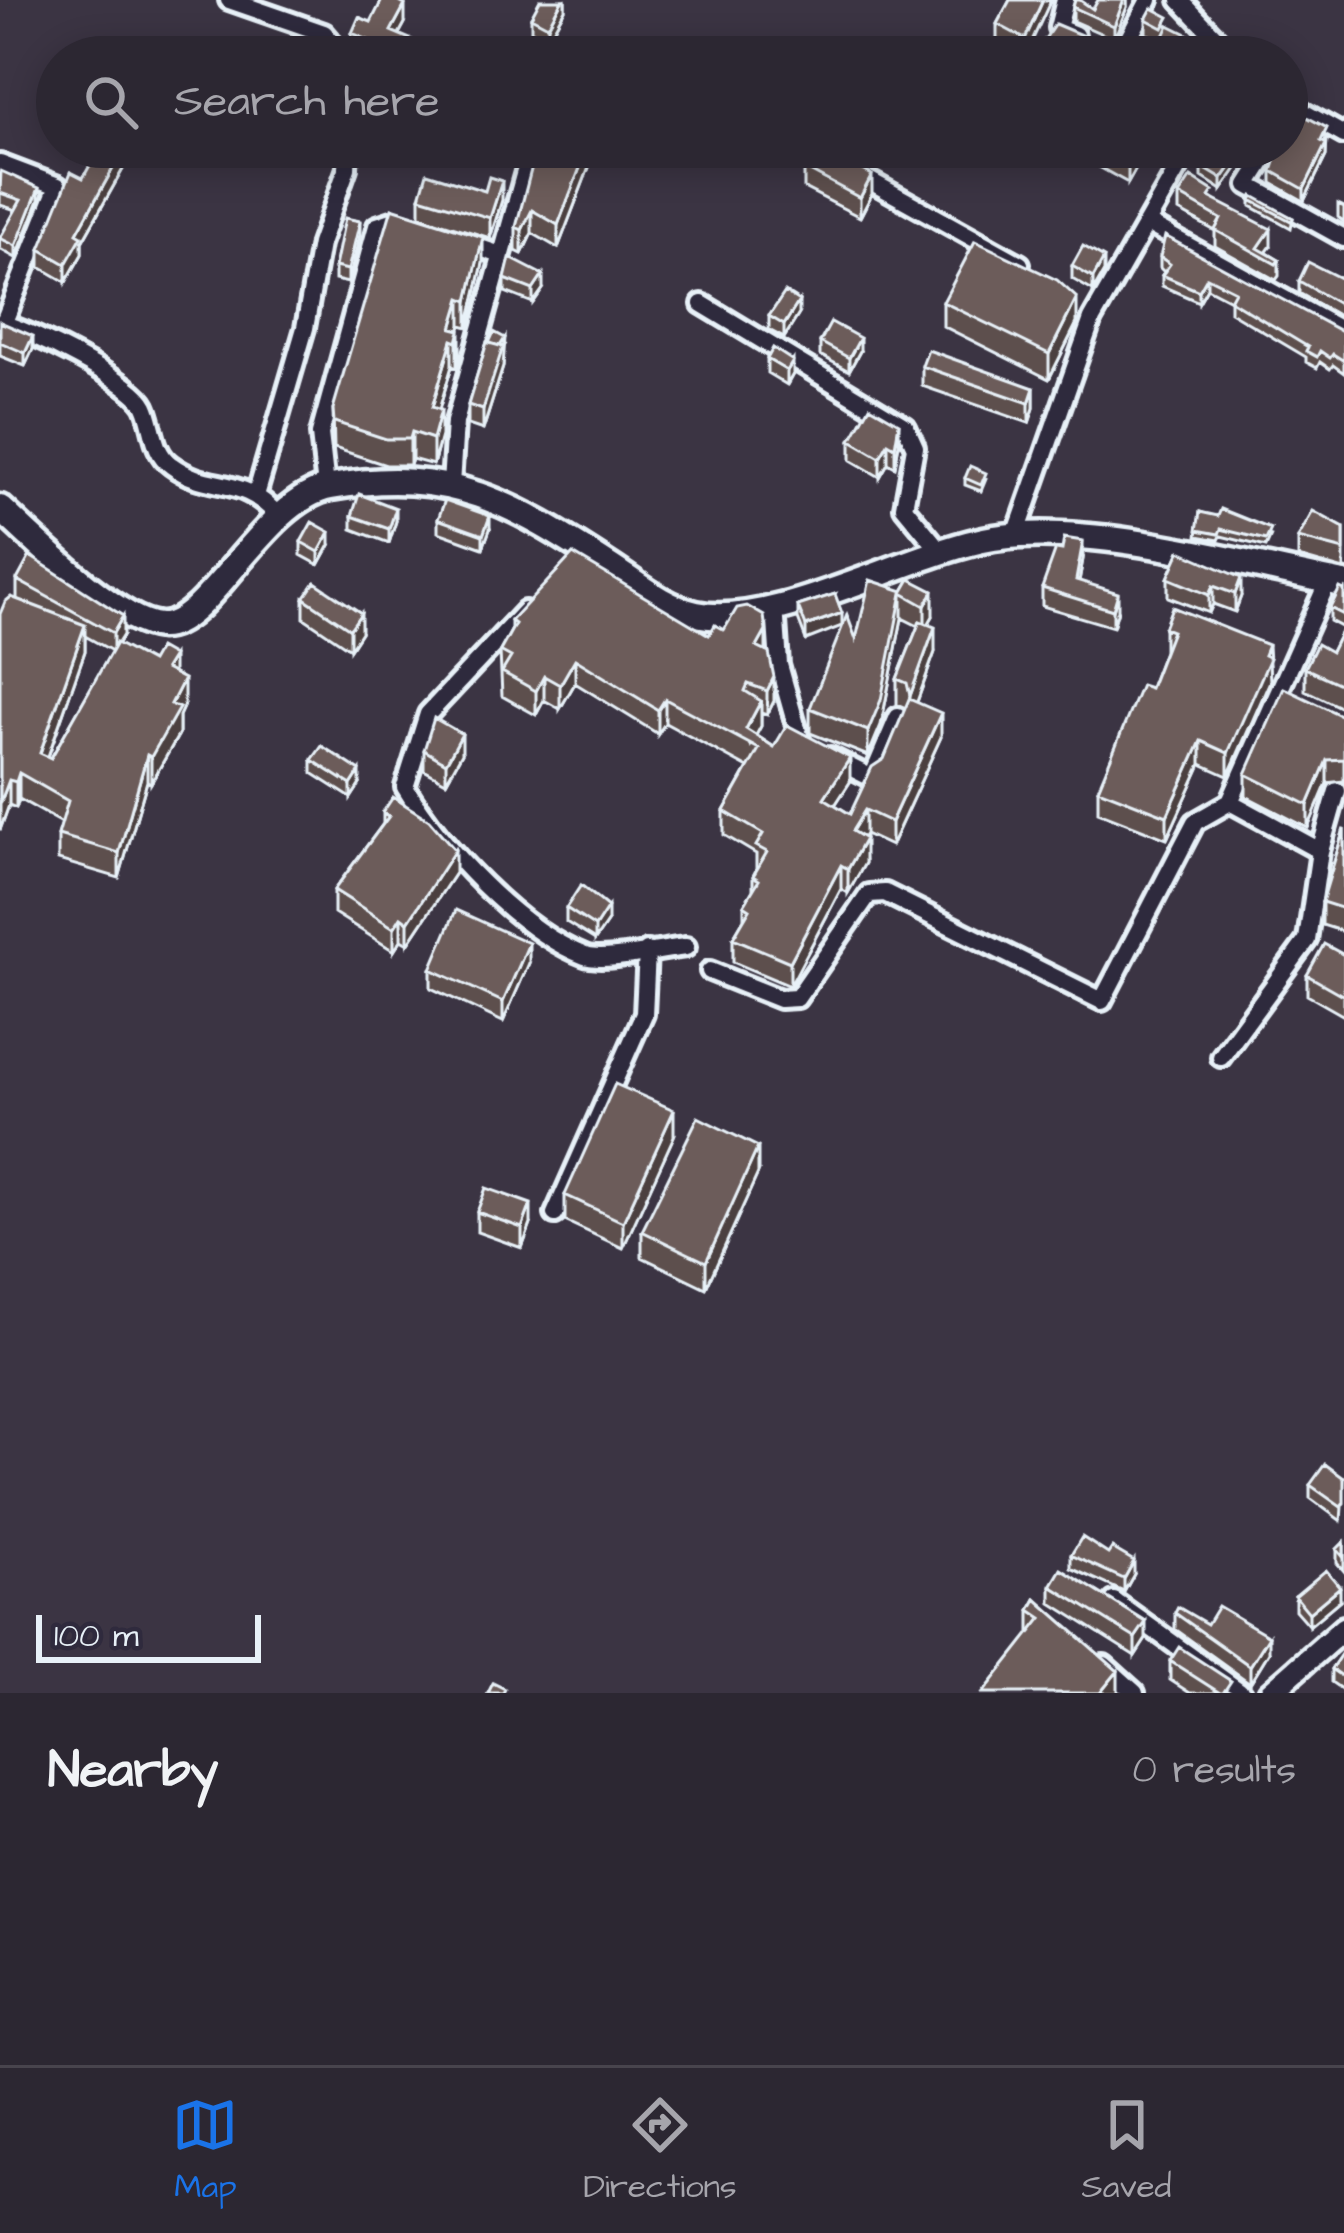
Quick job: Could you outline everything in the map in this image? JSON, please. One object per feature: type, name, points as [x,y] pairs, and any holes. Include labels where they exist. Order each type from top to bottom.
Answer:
[{"type":"main road","points":[[0,508],[108,599],[136,618],[162,626],[188,617],[278,516],[326,487],[451,484],[507,504],[575,557],[700,615],[775,606],[996,537],[1157,546],[1336,582]]},
{"type":"street","points":[[229,0],[327,36]]},
{"type":"street","points":[[1065,0],[1058,28],[1075,36]]},
{"type":"street","points":[[1130,36],[1149,0]]},
{"type":"street","points":[[1180,0],[1214,36]]},
{"type":"street","points":[[1308,120],[1344,135]]},
{"type":"street","points":[[0,164],[58,186],[2,322],[127,386],[144,404],[158,450],[170,465],[257,492],[278,516]]},
{"type":"street","points":[[257,492],[305,328],[320,244],[347,168]]},
{"type":"street","points":[[451,484],[454,422],[526,168]]},
{"type":"street","points":[[847,168],[1034,271]]},
{"type":"street","points":[[1016,538],[1085,313],[1178,168]]},
{"type":"street","points":[[1259,168],[1249,184],[1344,238]]},
{"type":"street","points":[[326,487],[320,434],[377,226],[392,221],[418,228]]},
{"type":"street","points":[[1147,223],[1344,332]]},
{"type":"street","points":[[438,235],[498,254]]},
{"type":"street","points":[[702,304],[906,427],[915,446],[904,507],[942,553]]},
{"type":"street","points":[[710,971],[779,999],[797,998],[869,894],[885,893],[1102,1001],[1195,822],[1230,802],[1336,582]]},
{"type":"street","points":[[536,598],[428,714],[404,787],[427,823],[512,910],[589,958],[686,947]]},
{"type":"street","points":[[775,606],[779,664],[796,741],[872,778],[898,717]]},
{"type":"street","points":[[1221,1057],[1306,940],[1320,851],[1336,791]]},
{"type":"street","points":[[1230,802],[1320,851]]},
{"type":"street","points":[[1306,940],[1325,950]]},
{"type":"street","points":[[555,1214],[644,1014],[647,951]]},
{"type":"street","points":[[1114,1601],[1242,1693]]},
{"type":"street","points":[[1270,1693],[1344,1628]]},
{"type":"street","points":[[1088,1651],[1135,1693]]},
{"type":"building","points":[[382,0],[405,5],[391,31],[403,36],[352,33],[359,17],[371,22]]},
{"type":"building","points":[[540,0],[562,0],[548,26],[531,17]]},
{"type":"building","points":[[1010,0],[1043,0],[1026,36],[997,24]]},
{"type":"building","points":[[1075,0],[1093,9],[1098,0],[1124,0],[1114,26],[1073,7]]},
{"type":"building","points":[[1152,8],[1169,17],[1163,28],[1146,19]]},
{"type":"building","points":[[1055,24],[1083,36],[1047,36]]},
{"type":"building","points":[[1169,25],[1189,35],[1189,36],[1164,36]]},
{"type":"building","points":[[1308,118],[1327,128],[1321,141],[1326,144],[1304,189],[1272,171],[1308,168]]},
{"type":"building","points":[[88,168],[113,168],[77,233],[82,236],[66,264],[40,249],[71,172],[83,178]]},
{"type":"building","points":[[531,168],[580,168],[558,225],[532,210],[522,230],[516,227]]},
{"type":"building","points":[[804,168],[859,168],[872,175],[860,198]]},
{"type":"building","points":[[1204,168],[1230,168],[1222,179]]},
{"type":"building","points":[[1,171],[39,188],[16,246],[0,238],[21,200],[0,193]]},
{"type":"building","points":[[427,173],[485,191],[489,177],[502,181],[490,218],[420,197]]},
{"type":"building","points":[[1191,177],[1213,191],[1209,197],[1271,229],[1258,248],[1279,260],[1276,264],[1215,230],[1221,219],[1179,195]]},
{"type":"building","points":[[1253,196],[1293,218],[1251,200]]},
{"type":"building","points":[[392,208],[483,237],[468,301],[461,298],[452,328],[460,330],[457,342],[452,340],[432,407],[441,410],[433,439],[412,432],[410,439],[386,439],[334,422],[333,409]]},
{"type":"building","points":[[345,218],[360,221],[348,270],[335,267]]},
{"type":"building","points":[[1165,236],[1344,333],[1344,361],[1333,354],[1330,358],[1320,351],[1317,357],[1306,351],[1308,347],[1230,300],[1235,291],[1207,277],[1199,291],[1162,275],[1170,264],[1160,257]]},
{"type":"building","points":[[975,241],[1057,280],[1077,298],[1049,354],[943,302]]},
{"type":"building","points":[[1083,246],[1104,258],[1093,278],[1072,266]]},
{"type":"building","points":[[510,258],[543,275],[533,290],[505,279]]},
{"type":"building","points":[[1308,262],[1344,280],[1344,307],[1299,281]]},
{"type":"building","points":[[785,292],[799,301],[784,325],[769,316]]},
{"type":"building","points":[[0,322],[33,336],[25,353],[0,342]]},
{"type":"building","points":[[831,322],[860,338],[849,358],[820,342]]},
{"type":"building","points":[[494,332],[505,338],[500,346],[489,343]]},
{"type":"building","points":[[487,342],[503,347],[483,410],[468,405]]},
{"type":"building","points":[[773,348],[793,361],[787,371],[767,359]]},
{"type":"building","points":[[928,350],[1034,388],[1029,403],[922,366]]},
{"type":"building","points":[[870,406],[899,423],[895,447],[888,443],[880,457],[851,440]]},
{"type":"building","points":[[970,466],[986,473],[981,485],[965,478]]},
{"type":"building","points":[[359,494],[396,508],[389,529],[352,516]]},
{"type":"building","points":[[445,500],[490,516],[483,535],[438,519]]},
{"type":"building","points":[[1221,509],[1271,529],[1266,540],[1221,529],[1219,534],[1197,530],[1200,512],[1218,516]]},
{"type":"building","points":[[1313,511],[1344,528],[1344,550],[1298,538]]},
{"type":"building","points":[[312,522],[330,532],[319,552],[301,542]]},
{"type":"building","points":[[1064,538],[1083,541],[1076,580],[1118,593],[1113,610],[1042,588]]},
{"type":"building","points":[[1180,551],[1241,578],[1235,594],[1213,586],[1209,595],[1168,578]]},
{"type":"building","points":[[573,554],[709,635],[715,625],[724,630],[737,608],[747,606],[764,616],[766,631],[757,647],[769,653],[774,677],[767,691],[748,684],[745,691],[761,701],[746,729],[774,747],[787,725],[850,758],[824,798],[850,814],[872,767],[884,759],[909,699],[941,713],[891,822],[865,810],[852,831],[865,839],[848,869],[841,865],[790,962],[733,938],[750,909],[744,905],[759,880],[753,876],[767,852],[756,846],[763,834],[724,811],[759,749],[665,699],[658,710],[575,659],[560,685],[544,676],[536,691],[502,672],[511,657],[500,651],[515,624],[511,621]]},
{"type":"building","points":[[30,556],[123,616],[113,633],[17,580]]},
{"type":"building","points":[[910,579],[933,591],[925,606],[902,593],[881,700],[868,731],[810,708],[847,615],[856,639],[870,580],[903,591]]},
{"type":"building","points":[[315,582],[361,613],[350,629],[304,598]]},
{"type":"building","points":[[1340,588],[1344,590],[1344,615],[1330,608]]},
{"type":"building","points":[[835,594],[842,613],[806,626],[798,606]]},
{"type":"building","points":[[11,597],[85,625],[40,753],[51,758],[116,643],[151,662],[159,648],[173,656],[165,669],[184,679],[171,704],[179,708],[151,757],[147,755],[119,853],[58,835],[68,801],[19,773],[16,782],[9,780],[0,804],[0,614]]},
{"type":"building","points":[[1172,607],[1268,645],[1264,655],[1270,658],[1228,753],[1201,741],[1167,816],[1098,789],[1141,685],[1150,688],[1172,631],[1164,628]]},
{"type":"building","points":[[920,621],[935,627],[910,696],[907,683],[897,679]]},
{"type":"building","points":[[1344,626],[1344,686],[1305,668],[1317,644],[1331,652]]},
{"type":"building","points":[[1284,688],[1344,717],[1344,759],[1327,760],[1308,805],[1246,774]]},
{"type":"building","points":[[434,718],[462,734],[446,763],[424,750]]},
{"type":"building","points":[[322,746],[360,771],[351,785],[312,760]]},
{"type":"building","points":[[393,797],[429,820],[455,850],[408,922],[401,917],[394,928],[334,890],[389,816],[383,812]]},
{"type":"building","points":[[1344,829],[1344,909],[1322,902]]},
{"type":"building","points":[[581,885],[608,907],[595,927],[566,908]]},
{"type":"building","points":[[456,910],[529,943],[503,1002],[431,969]]},
{"type":"building","points":[[1324,944],[1344,955],[1344,996],[1307,975]]},
{"type":"building","points":[[615,1084],[674,1110],[623,1222],[565,1195]]},
{"type":"building","points":[[698,1117],[758,1147],[706,1262],[642,1231]]},
{"type":"building","points":[[486,1188],[531,1204],[522,1228],[477,1212]]},
{"type":"building","points":[[1325,1464],[1344,1478],[1341,1507],[1310,1485]]},
{"type":"building","points":[[1082,1537],[1108,1554],[1112,1548],[1134,1561],[1124,1579],[1071,1555]]},
{"type":"building","points":[[1061,1569],[1146,1622],[1135,1638],[1051,1586]]},
{"type":"building","points":[[1326,1570],[1340,1587],[1309,1613],[1295,1596]]},
{"type":"building","points":[[1036,1599],[1118,1671],[1100,1693],[983,1693],[1042,1618],[1030,1610]]},
{"type":"building","points":[[1218,1606],[1269,1636],[1250,1666],[1175,1613],[1178,1607],[1207,1624]]},
{"type":"building","points":[[1179,1647],[1231,1681],[1223,1693],[1170,1661]]},
{"type":"building","points":[[1344,1650],[1344,1678],[1331,1669]]},
{"type":"building","points":[[493,1683],[505,1689],[503,1693],[488,1693]]}]
